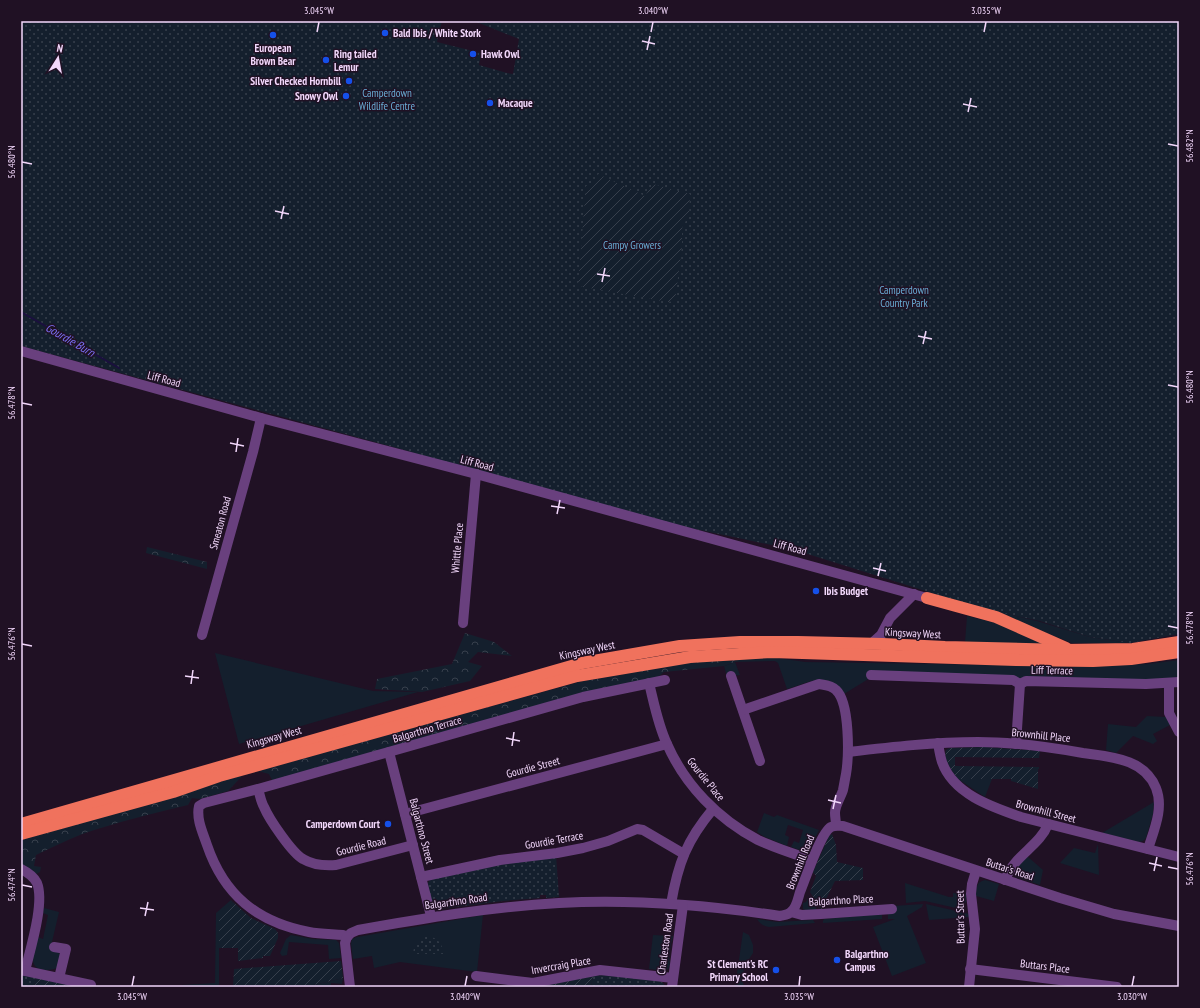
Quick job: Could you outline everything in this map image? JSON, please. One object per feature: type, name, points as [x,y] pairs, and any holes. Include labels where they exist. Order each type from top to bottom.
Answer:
[{"type":"highway","points":[[927,598],[996,617],[1072,650]]},
{"type":"highway","name":"Kingsway West","points":[[21,824],[582,663],[680,646],[740,642],[1072,650],[1133,648],[1179,642]]},
{"type":"highway","name":"Kingsway West","points":[[21,834],[173,792],[218,776],[577,676],[690,657],[772,652],[1093,661],[1131,659],[1179,652]]},
{"type":"street","name":"Liff Road","points":[[21,352],[261,418],[476,474],[927,598]]},
{"type":"street","name":"Smeaton Road","points":[[202,635],[261,418]]},
{"type":"street","name":"Whittle Place","points":[[463,623],[476,474]]},
{"type":"street","points":[[871,644],[881,635],[890,618],[914,594]]},
{"type":"street","points":[[731,676],[760,761]]},
{"type":"street","name":"Liff Terrace","points":[[876,678],[1013,680],[1020,684],[1026,681],[1146,684],[1174,682]]},
{"type":"street","name":"Balgarthno Terrace","points":[[347,937],[343,935],[310,933],[287,927],[263,918],[244,903],[223,880],[213,862],[200,823],[198,812],[199,806],[204,803],[583,697],[665,680]]},
{"type":"street","points":[[1174,682],[1169,713],[1179,732]]},
{"type":"street","name":"Gourdie Place","points":[[649,683],[658,720],[666,744],[679,767],[696,790],[713,809],[735,826],[758,840],[812,860]]},
{"type":"street","points":[[743,710],[819,684],[828,685],[836,689],[840,696],[848,728],[846,773],[843,789],[835,812],[836,825]]},
{"type":"street","points":[[1016,744],[1020,684]]},
{"type":"street","name":"Brownhill Place","points":[[848,752],[897,746],[979,742],[1016,744],[1070,750],[1124,760],[1138,766],[1149,776],[1159,799],[1158,814],[1148,849]]},
{"type":"street","name":"Brownhill Street","points":[[938,743],[942,762],[949,776],[961,788],[998,809],[1021,818],[1179,857]]},
{"type":"street","name":"Gourdie Street","points":[[405,814],[666,744]]},
{"type":"street","name":"Balgarthno Street","points":[[389,752],[431,916]]},
{"type":"street","name":"Gourdie Road","points":[[258,789],[268,816],[293,850],[301,858],[313,863],[326,866],[336,865],[413,845]]},
{"type":"street","points":[[671,904],[674,885],[684,854],[699,826],[713,809]]},
{"type":"street","points":[[1005,880],[1012,865],[1045,832],[1048,824]]},
{"type":"street","name":"Brownhill Road","points":[[791,912],[796,905],[812,860],[825,832],[830,827],[836,825]]},
{"type":"street","name":"Buttar's Road","points":[[836,825],[843,826],[976,871],[1099,910],[1179,926]]},
{"type":"street","name":"Gourdie Terrace","points":[[421,877],[500,860],[583,848],[608,841],[637,830],[643,830],[684,854]]},
{"type":"street","points":[[21,869],[28,872],[37,882],[40,892],[38,914],[23,971],[91,985]]},
{"type":"street","name":"Buttar's Street","points":[[968,987],[975,929],[971,894],[976,871]]},
{"type":"street","name":"Balgarthno Road","points":[[347,937],[350,933],[358,930],[431,916],[482,909],[560,903],[592,902],[671,904],[740,910],[780,916],[791,912]]},
{"type":"street","name":"Charleston Road","points":[[672,983],[683,905]]},
{"type":"street","name":"Balgarthno Place","points":[[791,912],[802,915],[892,909]]},
{"type":"street","points":[[347,937],[345,943],[350,987]]},
{"type":"street","points":[[54,947],[66,949],[59,978]]},
{"type":"street","name":"Buttars Place","points":[[970,969],[1117,987]]},
{"type":"street","name":"Invercraig Place","points":[[476,976],[533,983],[600,970],[672,983]]},
{"type":"green space","name":"Camperdown Country Park","points":[[21,21],[442,21],[437,42],[481,53],[479,65],[513,74],[519,39],[474,21],[1179,21],[1179,634],[1130,643],[1090,637],[1040,621],[988,610],[795,550],[681,526],[476,474],[408,451],[21,346]]},
{"type":"green space","name":"Campy Growers","points":[[598,174],[645,196],[653,184],[690,194],[689,215],[682,228],[682,246],[675,301],[668,302],[578,286],[586,186],[597,182]]},
{"type":"green space","points":[[147,547],[207,562],[207,569],[146,553]]},
{"type":"green space","points":[[1000,612],[1037,621],[1090,637],[1130,643],[1072,643],[1028,626]]},
{"type":"green space","points":[[967,616],[1001,624],[1050,646],[965,642]]},
{"type":"green space","points":[[465,633],[494,642],[512,656],[478,652],[468,662],[482,666],[470,681],[422,692],[375,689],[377,679],[452,664]]},
{"type":"green space","points":[[215,653],[373,691],[418,692],[239,744]]},
{"type":"green space","points":[[734,658],[778,658],[805,662],[1073,666],[1148,664],[1179,660],[1179,678],[1146,681],[870,678],[844,694],[831,682],[824,680],[811,681],[787,689],[778,663],[775,661],[735,662]]},
{"type":"green space","points":[[734,658],[735,662],[724,666],[664,672],[657,678],[273,782],[269,774],[258,771],[579,682],[691,662]]},
{"type":"green space","points":[[735,662],[740,675],[727,677],[724,666]]},
{"type":"green space","points":[[1147,716],[1166,717],[1170,725],[1153,734],[1157,741],[1153,744],[1133,736],[1116,753],[1106,750],[1108,724],[1136,727]]},
{"type":"green space","points":[[985,747],[1040,751],[1039,758],[955,757],[955,766],[1039,767],[1038,789],[1011,781],[1011,779],[958,779],[947,761],[945,754],[946,750],[950,748]]},
{"type":"green space","points":[[243,775],[228,791],[200,799],[192,798],[188,805],[93,830],[36,855],[34,866],[41,867],[40,872],[36,874],[21,866],[21,840]]},
{"type":"green space","points":[[958,779],[992,779],[985,797]]},
{"type":"green space","points":[[1154,802],[1153,814],[1146,838],[1143,841],[1139,842],[1102,833]]},
{"type":"green space","points":[[764,813],[774,817],[777,815],[819,830],[809,850],[803,851],[791,847],[794,841],[799,843],[803,830],[788,825],[785,835],[789,837],[787,846],[757,832]]},
{"type":"green space","points":[[832,834],[836,845],[837,862],[863,868],[863,880],[835,881],[823,909],[821,909],[810,892],[816,876],[813,872],[829,836]]},
{"type":"green space","points":[[1098,844],[1099,875],[1060,863],[1074,848],[1095,853]]},
{"type":"green space","points":[[556,855],[559,897],[546,898],[546,895],[540,895],[540,898],[440,909],[435,908],[433,904],[431,904],[427,885],[431,877],[500,863]]},
{"type":"green space","points":[[1027,856],[1043,870],[1040,885],[1016,877],[1015,874],[1017,868]]},
{"type":"green space","points":[[985,880],[999,884],[994,901],[976,896],[976,888],[978,884]]},
{"type":"green space","points":[[905,883],[949,897],[953,897],[953,893],[966,894],[966,902],[956,908],[925,901],[906,903]]},
{"type":"green space","points":[[809,896],[817,910],[803,909],[803,903],[806,902]]},
{"type":"green space","points":[[231,900],[233,902],[219,914],[219,987],[183,987],[182,985],[215,983],[216,913]]},
{"type":"green space","points":[[233,902],[251,918],[275,929],[278,933],[278,938],[270,956],[238,961],[238,948],[219,948],[219,913]]},
{"type":"green space","points":[[923,904],[922,907],[907,916],[926,963],[892,976],[873,927],[895,919],[888,919],[888,914],[893,906]]},
{"type":"green space","points":[[926,904],[969,914],[969,917],[929,920]]},
{"type":"green space","points":[[44,908],[59,912],[51,946],[62,956],[57,968],[50,970],[39,969],[34,964],[33,960],[38,937],[43,939],[48,915],[43,913]]},
{"type":"green space","points":[[882,914],[882,919],[823,923],[824,919]]},
{"type":"green space","points":[[483,915],[477,972],[400,962],[374,968],[372,956],[353,959],[351,944],[352,939],[357,937]]},
{"type":"green space","points":[[757,919],[777,922],[813,920],[815,923],[769,927],[759,922]]},
{"type":"green space","points":[[743,932],[749,935],[753,945],[753,953],[744,967],[744,987],[735,987]]},
{"type":"green space","points":[[291,935],[313,939],[336,940],[339,943],[341,958],[329,959],[328,945],[289,942],[287,955],[282,956],[280,953],[286,939]]},
{"type":"green space","points":[[653,935],[673,936],[669,956],[670,965],[665,971],[649,969]]},
{"type":"green space","points":[[424,936],[432,937],[438,940],[442,946],[444,954],[413,954],[416,944]]},
{"type":"green space","points":[[341,961],[343,978],[305,987],[233,987],[234,969]]},
{"type":"green space","points":[[21,975],[36,978],[34,987],[21,987]]},
{"type":"green space","points":[[604,975],[660,981],[666,987],[591,987],[593,976]]},
{"type":"green space","points":[[593,976],[591,987],[537,987]]},
{"type":"green space","points":[[36,978],[78,987],[34,987]]},
{"type":"green space","points":[[343,978],[342,984],[331,983],[331,987],[305,987]]},
{"type":"waterway","name":"Gourdie Burn","points":[[21,312],[119,368]]},
{"type":"place","name":"Bald Ibis / White Stork","points":[[385,33]]},
{"type":"place","name":"European Brown Bear","points":[[273,35]]},
{"type":"place","name":"Hawk Owl","points":[[473,54]]},
{"type":"place","name":"Ring tailed Lemur","points":[[326,60]]},
{"type":"place","name":"Silver Checked Hornbill","points":[[349,81]]},
{"type":"place","name":"Snowy Owl","points":[[346,96]]},
{"type":"place","name":"Macaque","points":[[490,103]]},
{"type":"place","name":"Ibis Budget","points":[[816,591]]},
{"type":"place","name":"Camperdown Court","points":[[388,824]]},
{"type":"place","name":"Balgarthno Campus","points":[[837,960]]},
{"type":"place","name":"St Clement's RC Primary School","points":[[776,970]]},
{"type":"park label","name":"Camperdown Wildlife Centre","points":[[387,99]]}]
